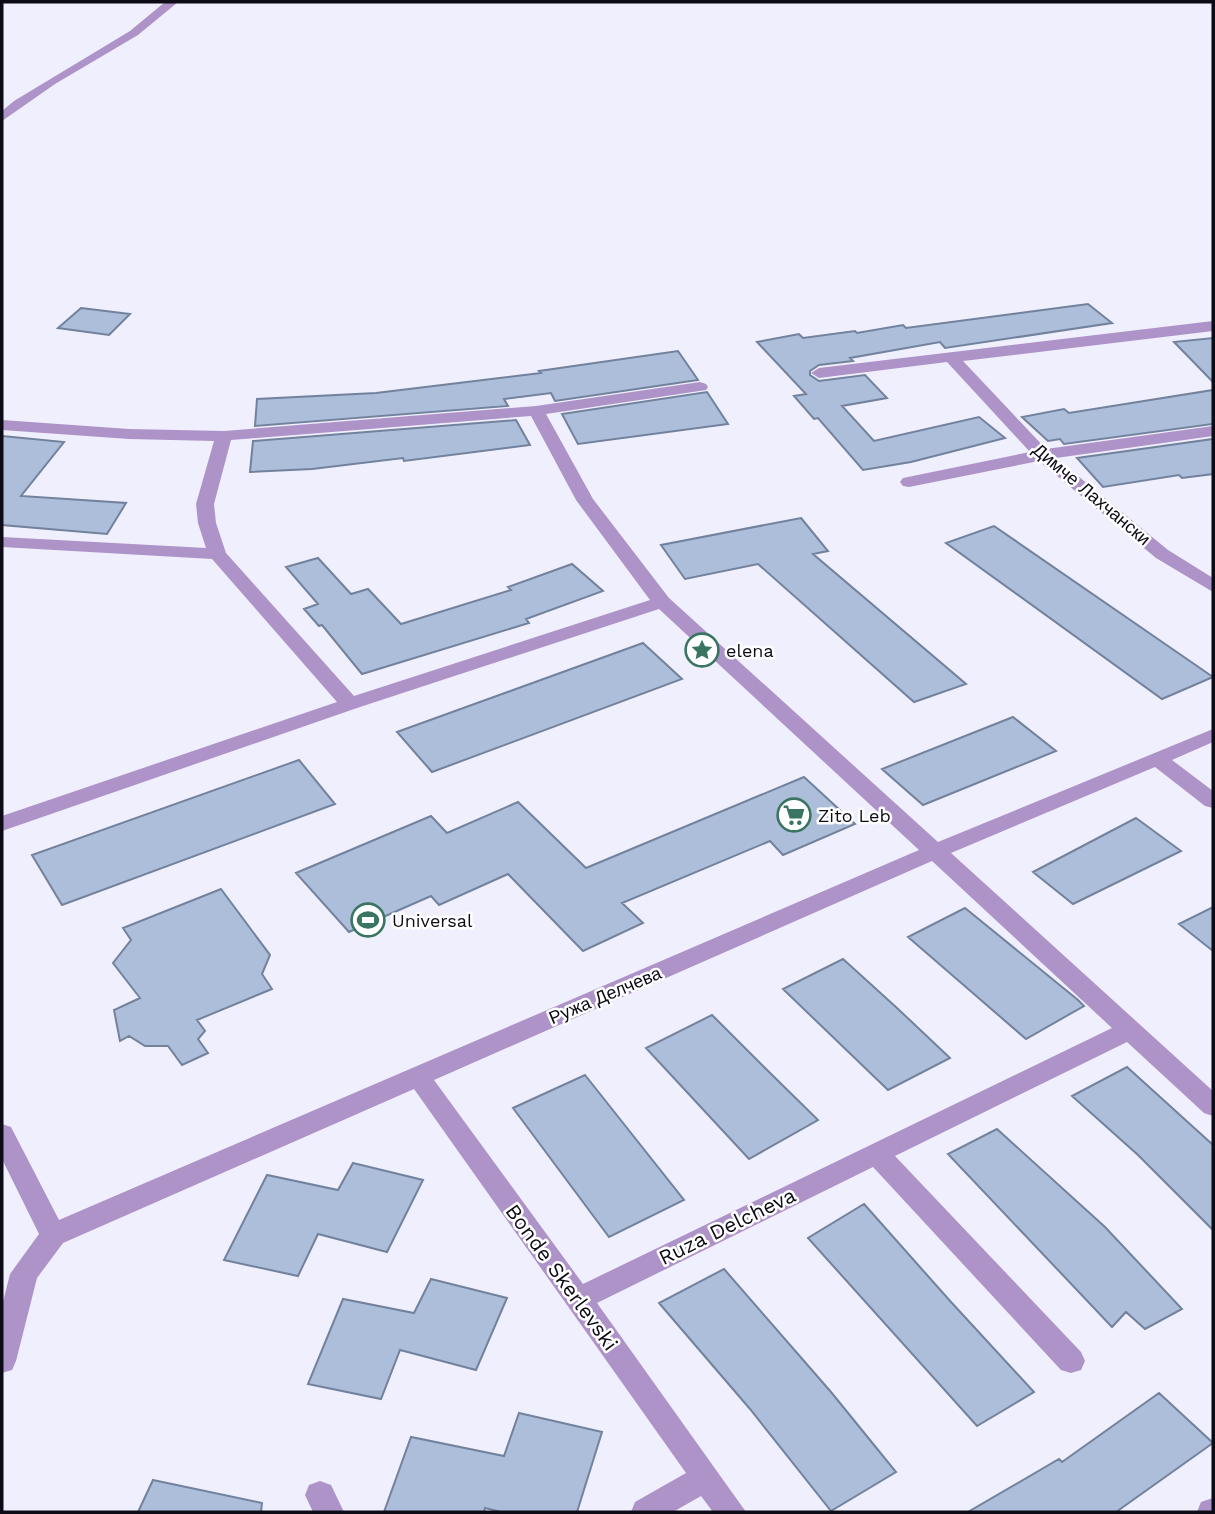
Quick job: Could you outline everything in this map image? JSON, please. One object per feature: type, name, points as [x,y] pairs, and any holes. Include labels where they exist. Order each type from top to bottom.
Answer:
[{"type":"street","points":[[2,117],[34,90],[134,33],[172,2]]},
{"type":"street","points":[[819,373],[1213,326]]},
{"type":"street","name":"Димче Лахчански","points":[[952,358],[1042,455],[1162,554],[1213,586]]},
{"type":"street","points":[[2,425],[129,434],[224,436],[537,411],[700,387]]},
{"type":"street","points":[[537,411],[585,500],[662,602],[1213,1105]]},
{"type":"street","points":[[909,482],[1042,455],[1213,431]]},
{"type":"street","points":[[224,436],[205,504],[206,523],[217,554],[350,704]]},
{"type":"street","points":[[2,542],[217,554]]},
{"type":"street","points":[[2,824],[350,704],[662,602]]},
{"type":"street","points":[[1213,735],[1158,758],[1213,801]]},
{"type":"street","name":"Ружа Делчева","points":[[53,1235],[934,852],[1158,758]]},
{"type":"street","name":"Ruza Delcheva","points":[[578,1299],[1130,1030]]},
{"type":"street","name":"Bonde Skerlevski","points":[[418,1076],[731,1512]]},
{"type":"street","points":[[2,1134],[53,1235],[24,1274],[2,1361]]},
{"type":"street","points":[[877,1154],[1071,1361]]},
{"type":"street","points":[[646,1512],[706,1477]]},
{"type":"building","points":[[1088,304],[1112,323],[945,348],[940,342],[850,358],[853,361],[819,365],[810,371],[810,375],[819,381],[865,375],[887,398],[842,406],[874,441],[979,417],[1005,438],[911,462],[863,470],[818,418],[814,419],[794,396],[806,394],[757,342],[799,334],[803,338],[903,325],[906,328]]},
{"type":"building","points":[[81,308],[130,314],[109,335],[58,328]]},
{"type":"building","points":[[1213,338],[1213,382],[1174,342]]},
{"type":"building","points":[[678,351],[698,380],[555,401],[551,393],[504,399],[508,406],[255,426],[257,399],[376,393],[541,373],[539,371]]},
{"type":"building","points":[[1213,390],[1213,424],[1064,444],[1060,439],[1048,441],[1022,417],[1064,409],[1069,413]]},
{"type":"building","points":[[707,392],[728,424],[578,444],[562,414]]},
{"type":"building","points":[[516,420],[530,445],[404,461],[403,458],[312,469],[250,472],[253,441]]},
{"type":"building","points":[[2,436],[64,442],[21,496],[126,503],[107,534],[2,525]]},
{"type":"building","points":[[1213,439],[1213,474],[1182,478],[1179,475],[1103,487],[1077,458]]},
{"type":"building","points":[[801,518],[828,551],[813,554],[966,684],[914,702],[758,564],[685,579],[661,545]]},
{"type":"building","points":[[994,526],[1213,677],[1162,699],[946,543]]},
{"type":"building","points":[[318,558],[351,594],[368,589],[401,624],[511,590],[508,587],[572,564],[603,591],[526,619],[529,623],[362,674],[322,625],[319,626],[304,609],[318,604],[286,567]]},
{"type":"building","points":[[643,643],[682,679],[432,772],[397,732]]},
{"type":"building","points":[[1013,717],[1056,751],[923,805],[882,769]]},
{"type":"building","points":[[299,760],[335,804],[62,905],[32,855]]},
{"type":"building","points":[[804,777],[855,824],[783,855],[770,841],[622,903],[643,923],[583,951],[508,874],[439,905],[431,896],[349,932],[296,873],[431,816],[447,833],[518,802],[586,868]]},
{"type":"building","points":[[1136,818],[1181,851],[1073,904],[1033,872]]},
{"type":"building","points":[[221,889],[270,955],[262,974],[272,989],[197,1020],[205,1031],[198,1039],[208,1053],[182,1065],[168,1046],[145,1046],[129,1036],[120,1041],[114,1010],[140,998],[113,963],[131,940],[123,928]]},
{"type":"building","points":[[1213,907],[1213,951],[1179,924]]},
{"type":"building","points":[[965,908],[1084,1006],[1026,1039],[908,937]]},
{"type":"building","points":[[843,959],[950,1058],[888,1090],[783,989]]},
{"type":"building","points":[[712,1015],[818,1120],[749,1159],[646,1048]]},
{"type":"building","points":[[1127,1067],[1213,1145],[1213,1230],[1138,1155],[1072,1096]]},
{"type":"building","points":[[585,1075],[684,1200],[609,1237],[513,1108]]},
{"type":"building","points":[[997,1129],[1105,1227],[1182,1309],[1145,1329],[1126,1312],[1112,1327],[948,1154]]},
{"type":"building","points":[[353,1163],[423,1180],[387,1252],[318,1234],[298,1276],[224,1260],[267,1175],[338,1190]]},
{"type":"building","points":[[864,1204],[1034,1392],[977,1426],[808,1238]]},
{"type":"building","points":[[724,1269],[831,1392],[896,1472],[831,1511],[750,1409],[659,1303]]},
{"type":"building","points":[[431,1279],[507,1298],[476,1370],[400,1350],[381,1399],[308,1384],[343,1299],[414,1313]]},
{"type":"building","points":[[1159,1393],[1213,1443],[1116,1512],[968,1512],[1059,1459],[1062,1462]]},
{"type":"building","points":[[519,1413],[602,1432],[577,1512],[501,1512],[485,1508],[484,1512],[384,1512],[411,1437],[504,1456]]},
{"type":"building","points":[[153,1480],[262,1503],[261,1512],[138,1512]]},
{"type":"place","name":"elena","points":[[702,650]]},
{"type":"place","name":"Zito Leb","points":[[794,815]]},
{"type":"place","name":"Universal","points":[[368,920]]}]
